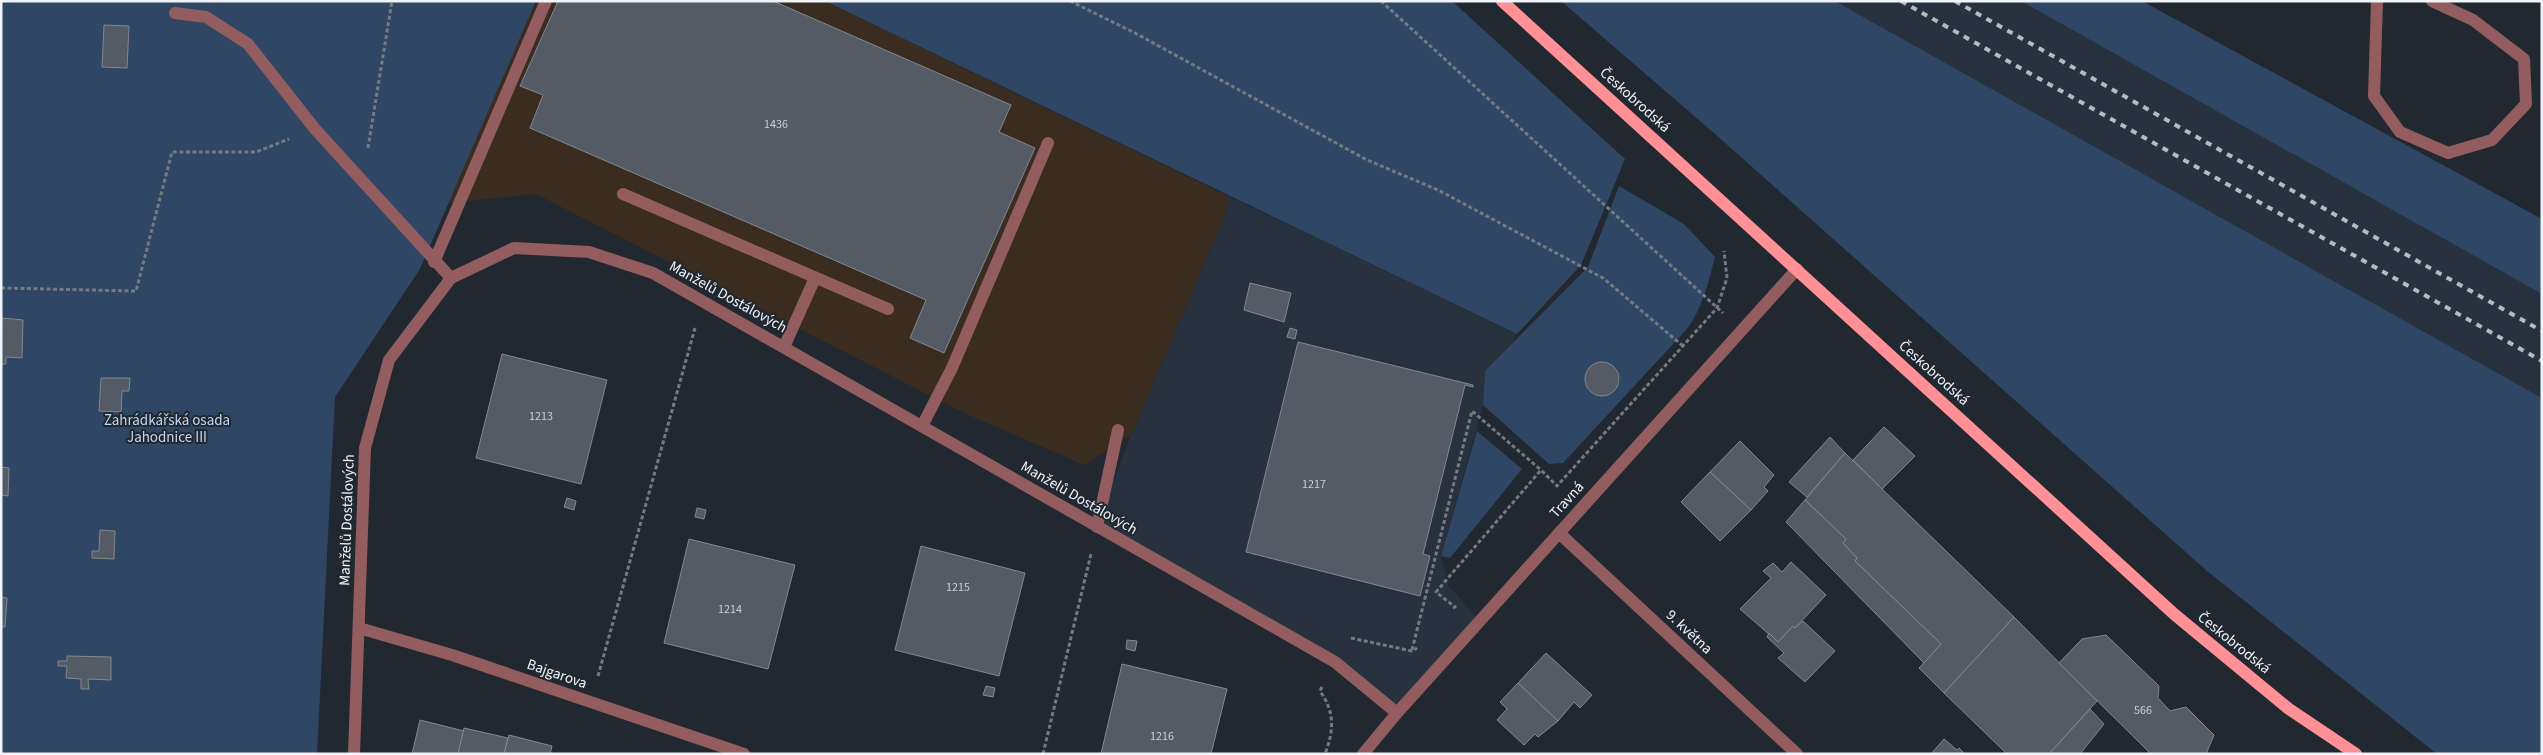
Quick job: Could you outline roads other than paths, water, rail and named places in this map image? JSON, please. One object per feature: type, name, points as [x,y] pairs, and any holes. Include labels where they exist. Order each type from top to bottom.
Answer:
[{"type":"main road","name":"Českobrodská","points":[[1502,1],[2174,614],[2290,709],[2356,754]]},
{"type":"street","points":[[434,262],[546,1]]},
{"type":"street","points":[[2377,1],[2374,96],[2400,132],[2448,153],[2492,140],[2526,104],[2524,59],[2473,20],[2432,1]]},
{"type":"street","points":[[174,13],[206,17],[248,44],[315,129],[363,180],[434,262],[451,278]]},
{"type":"street","points":[[922,426],[952,368],[1048,143]]},
{"type":"street","points":[[623,194],[888,309]]},
{"type":"street","name":"Manželů Dostálových","points":[[354,754],[365,448],[389,360],[451,278],[514,248],[589,252],[653,273],[1335,662],[1397,713]]},
{"type":"street","name":"Travná","points":[[1363,754],[1397,713],[1797,269]]},
{"type":"street","points":[[784,347],[815,278]]},
{"type":"street","points":[[1097,527],[1118,430]]},
{"type":"street","name":"9. května","points":[[1559,533],[1797,754]]},
{"type":"street","name":"Bajgarova","points":[[359,628],[452,655],[726,751],[744,754]]},
{"type":"railway","points":[[1901,1],[2542,361]]},
{"type":"railway","points":[[1955,1],[2542,331]]},
{"type":"park label","name":"Zahrádkářská osada Jahodnice III","points":[[167,428]]}]
